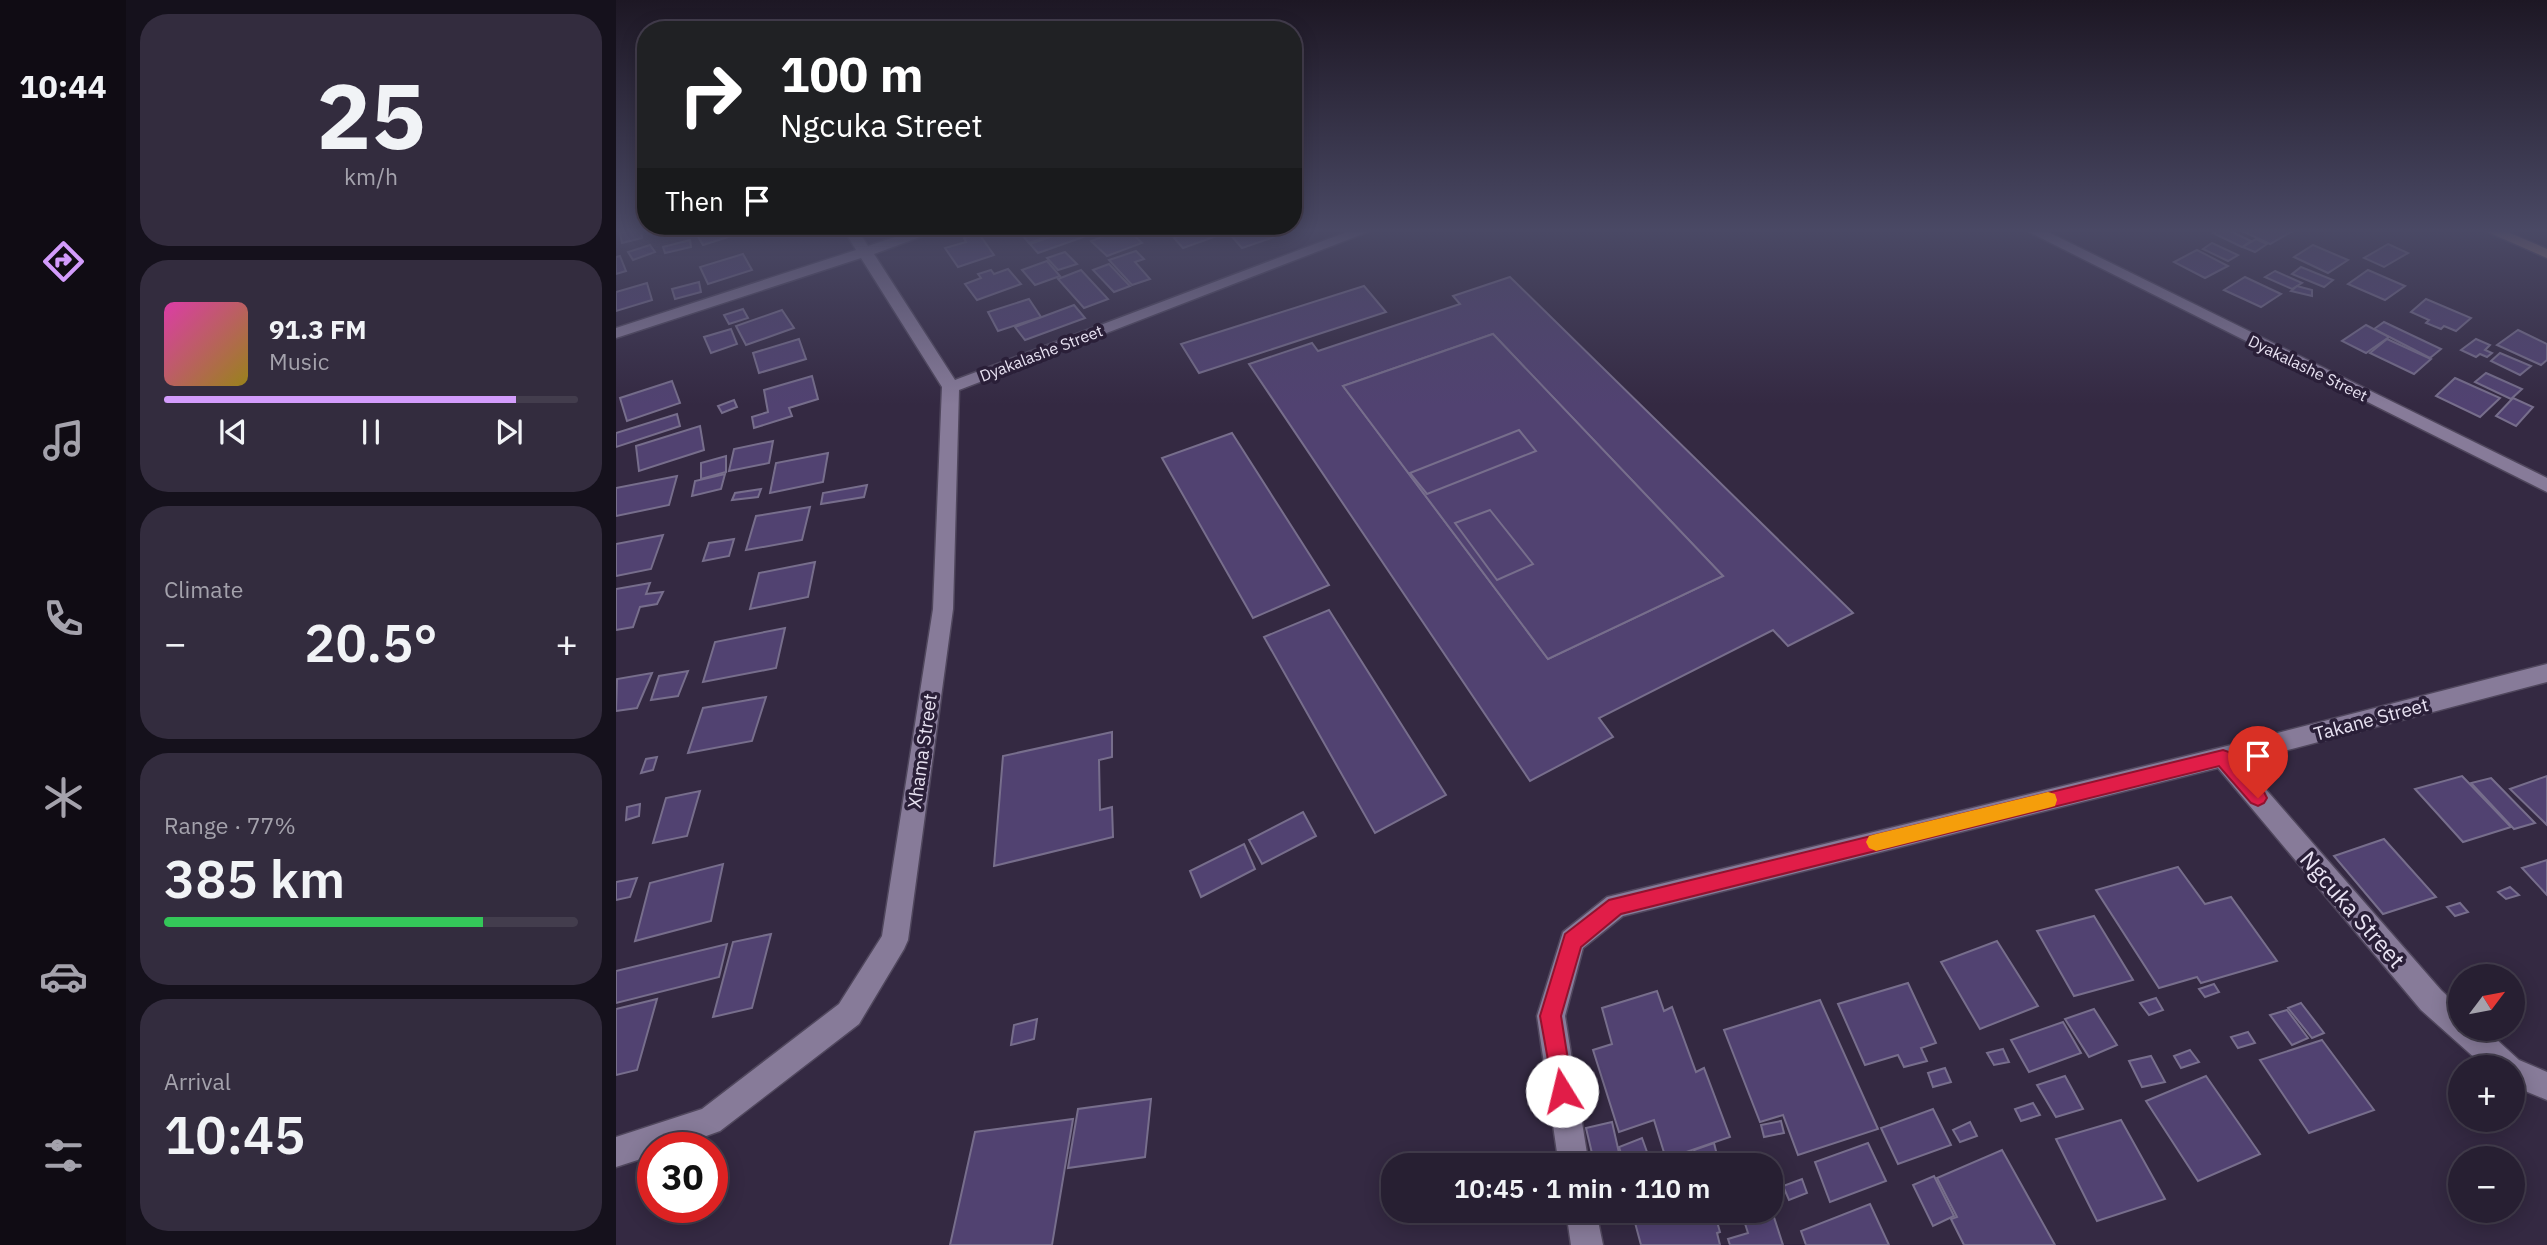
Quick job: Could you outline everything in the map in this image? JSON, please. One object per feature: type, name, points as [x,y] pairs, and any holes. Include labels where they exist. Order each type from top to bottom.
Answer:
[{"type":"street","points":[[616,333],[752,288]]},
{"type":"street","points":[[888,288],[951,387]]},
{"type":"street","name":"Dyakalashe Street","points":[[951,387],[1212,288]]},
{"type":"street","name":"Dyakalashe Street","points":[[2149,288],[2547,486]]},
{"type":"street","name":"Xhama Street","points":[[616,1152],[710,1121],[849,1014],[895,940],[943,609],[951,387]]},
{"type":"street","name":"Takane Street","points":[[1572,1153],[1551,1016],[1573,941],[1616,906],[2223,757],[2547,673]]},
{"type":"street","name":"Ngcuka Street","points":[[2223,757],[2431,1000],[2448,1015]]},
{"type":"street","name":"Ngcuka Street","points":[[2478,1041],[2493,1055]]},
{"type":"street","points":[[2525,1077],[2547,1086]]},
{"type":"street","points":[[1583,1223],[1587,1245]]},
{"type":"building","points":[[629,288],[648,288],[652,300],[616,311],[616,292]]},
{"type":"building","points":[[700,288],[701,292],[675,299],[672,289]]},
{"type":"building","points":[[968,288],[1010,288],[977,300]]},
{"type":"building","points":[[1066,288],[1098,288],[1108,299],[1084,308]]},
{"type":"building","points":[[1357,288],[1366,288],[1386,312],[1199,373],[1181,344]]},
{"type":"building","points":[[1477,288],[1521,288],[1853,613],[1788,646],[1773,630],[1599,718],[1613,737],[1530,781],[1249,364],[1312,343],[1318,351],[1460,304],[1453,296]],"holes":[[[1493,334],[1723,576],[1548,659],[1343,386]]]},
{"type":"building","points":[[2269,288],[2281,294],[2261,307],[2224,290]]},
{"type":"building","points":[[2294,288],[2305,288],[2312,290],[2312,296],[2291,291]]},
{"type":"building","points":[[2357,288],[2402,288],[2385,300]]},
{"type":"building","points":[[1029,299],[1041,317],[998,331],[988,312]]},
{"type":"building","points":[[2426,299],[2471,318],[2456,331],[2426,323],[2429,320],[2411,312]]},
{"type":"building","points":[[1074,305],[1085,318],[1025,340],[1015,327]]},
{"type":"building","points":[[743,309],[748,318],[729,324],[724,315]]},
{"type":"building","points":[[782,310],[794,328],[746,345],[736,326]]},
{"type":"building","points":[[2384,322],[2441,349],[2430,358],[2374,329]]},
{"type":"building","points":[[2366,325],[2389,337],[2366,353],[2342,341]]},
{"type":"building","points":[[731,329],[737,344],[711,353],[704,337]]},
{"type":"building","points":[[2518,330],[2547,344],[2547,360],[2541,365],[2497,345]]},
{"type":"building","points":[[1493,334],[1723,576],[1548,659],[1343,386]]},
{"type":"building","points":[[799,339],[806,359],[759,373],[753,353]]},
{"type":"building","points":[[2387,339],[2431,359],[2414,374],[2370,353]]},
{"type":"building","points":[[2476,339],[2490,345],[2485,350],[2492,353],[2487,357],[2480,354],[2476,357],[2461,350]]},
{"type":"building","points":[[2500,353],[2531,366],[2520,375],[2491,361]]},
{"type":"building","points":[[2486,373],[2522,389],[2511,399],[2475,382]]},
{"type":"building","points":[[812,376],[818,399],[789,408],[792,416],[754,428],[752,417],[768,412],[764,390]]},
{"type":"building","points":[[2455,378],[2500,398],[2480,417],[2436,396]]},
{"type":"building","points":[[672,381],[680,403],[627,421],[620,398]]},
{"type":"building","points":[[2513,398],[2533,407],[2516,426],[2496,416]]},
{"type":"building","points":[[734,400],[737,407],[722,413],[718,406]]},
{"type":"building","points":[[677,414],[680,426],[616,447],[616,433]]},
{"type":"building","points":[[700,426],[704,450],[639,471],[636,446]]},
{"type":"building","points":[[1519,430],[1536,451],[1427,494],[1410,473]]},
{"type":"building","points":[[1232,433],[1329,585],[1253,618],[1162,458]]},
{"type":"building","points":[[773,441],[769,463],[729,471],[734,449]]},
{"type":"building","points":[[828,453],[823,482],[770,493],[776,463]]},
{"type":"building","points":[[726,456],[726,472],[701,479],[701,463]]},
{"type":"building","points":[[725,474],[721,489],[692,496],[695,481]]},
{"type":"building","points":[[677,476],[669,505],[616,516],[616,488]]},
{"type":"building","points":[[867,485],[864,497],[821,504],[823,493]]},
{"type":"building","points":[[761,489],[758,497],[732,500],[735,493]]},
{"type":"building","points":[[810,507],[802,540],[746,550],[756,516]]},
{"type":"building","points":[[1490,510],[1533,564],[1497,580],[1455,523]]},
{"type":"building","points":[[663,535],[651,569],[616,576],[616,544]]},
{"type":"building","points":[[734,539],[729,556],[703,561],[709,543]]},
{"type":"building","points":[[815,562],[808,597],[750,609],[759,573]]},
{"type":"building","points":[[650,583],[646,594],[663,592],[657,604],[640,607],[633,627],[616,630],[616,589]]},
{"type":"building","points":[[1329,610],[1446,795],[1375,833],[1264,637]]},
{"type":"building","points":[[785,628],[776,668],[703,682],[715,642]]},
{"type":"building","points":[[688,671],[678,696],[651,700],[659,676]]},
{"type":"building","points":[[652,673],[637,708],[616,711],[617,679]]},
{"type":"building","points":[[766,697],[752,741],[688,753],[703,708]]},
{"type":"building","points":[[1112,732],[1112,757],[1099,760],[1100,810],[1112,807],[1113,837],[994,866],[1003,756]]},
{"type":"building","points":[[657,757],[653,770],[641,773],[646,759]]},
{"type":"building","points":[[2462,776],[2511,827],[2463,842],[2415,789]]},
{"type":"building","points":[[2547,776],[2547,825],[2510,789]]},
{"type":"building","points":[[2491,778],[2535,823],[2514,829],[2471,783]]},
{"type":"building","points":[[700,791],[687,836],[653,843],[666,798]]},
{"type":"building","points":[[640,804],[639,816],[626,820],[627,807]]},
{"type":"building","points":[[1303,812],[1316,836],[1262,864],[1249,840]]},
{"type":"building","points":[[2384,839],[2436,897],[2383,914],[2334,856]]},
{"type":"building","points":[[1244,844],[1255,869],[1201,897],[1190,871]]},
{"type":"building","points":[[2547,860],[2547,895],[2522,868]]},
{"type":"building","points":[[723,864],[711,921],[635,941],[650,883]]},
{"type":"building","points":[[2178,867],[2205,904],[2231,897],[2277,961],[2201,983],[2197,977],[2159,988],[2096,890]]},
{"type":"building","points":[[637,878],[630,897],[616,900],[616,882]]},
{"type":"building","points":[[2510,887],[2519,895],[2506,899],[2498,892]]},
{"type":"building","points":[[2460,903],[2468,912],[2455,916],[2447,907]]},
{"type":"building","points":[[2094,916],[2133,980],[2074,996],[2037,931]]},
{"type":"building","points":[[771,934],[752,1008],[713,1017],[733,942]]},
{"type":"building","points":[[1997,941],[2038,1006],[1980,1029],[1941,962]]},
{"type":"building","points":[[727,944],[719,977],[616,1003],[616,971]]},
{"type":"building","points":[[1908,983],[1936,1043],[1921,1048],[1927,1061],[1904,1067],[1898,1055],[1865,1065],[1838,1004]]},
{"type":"building","points":[[2214,984],[2219,992],[2205,997],[2199,989]]},
{"type":"building","points":[[1657,991],[1664,1011],[1672,1007],[1696,1072],[1704,1068],[1730,1137],[1683,1153],[1664,1153],[1654,1120],[1619,1132],[1593,1050],[1612,1044],[1602,1008]]},
{"type":"building","points":[[2156,998],[2163,1010],[2149,1015],[2140,1003]]},
{"type":"building","points":[[657,999],[637,1070],[616,1075],[616,1009]]},
{"type":"building","points":[[1820,1000],[1878,1129],[1798,1155],[1783,1115],[1760,1122],[1724,1030]]},
{"type":"building","points":[[2301,1003],[2324,1033],[2312,1038],[2288,1008]]},
{"type":"building","points":[[2094,1009],[2117,1045],[2089,1057],[2065,1019]]},
{"type":"building","points":[[2287,1010],[2308,1038],[2292,1045],[2270,1015]]},
{"type":"building","points":[[1037,1019],[1034,1039],[1011,1045],[1014,1025]]},
{"type":"building","points":[[2063,1022],[2081,1053],[2029,1072],[2011,1040]]},
{"type":"building","points":[[2248,1032],[2255,1043],[2238,1048],[2231,1037]]},
{"type":"building","points":[[2322,1040],[2374,1110],[2309,1133],[2260,1060]]},
{"type":"building","points":[[2003,1049],[2009,1062],[1994,1065],[1987,1053]]},
{"type":"building","points":[[2190,1050],[2199,1062],[2181,1068],[2174,1056]]},
{"type":"building","points":[[2151,1056],[2165,1082],[2142,1087],[2129,1061]]},
{"type":"building","points":[[1945,1068],[1951,1082],[1933,1087],[1928,1073]]},
{"type":"building","points":[[2065,1076],[2083,1109],[2056,1117],[2037,1085]]},
{"type":"building","points":[[2206,1076],[2260,1154],[2198,1181],[2146,1101]]},
{"type":"building","points":[[1151,1099],[1145,1157],[1068,1168],[1078,1109]]},
{"type":"building","points":[[2033,1103],[2040,1115],[2021,1121],[2015,1109]]},
{"type":"building","points":[[1933,1109],[1951,1145],[1898,1164],[1881,1128]]},
{"type":"building","points":[[1073,1119],[1052,1245],[950,1245],[975,1132]]},
{"type":"building","points":[[2121,1120],[2165,1199],[2097,1221],[2056,1139]]},
{"type":"building","points":[[1781,1121],[1784,1133],[1764,1137],[1761,1125]]},
{"type":"building","points":[[1612,1122],[1619,1153],[1592,1153],[1586,1128]]},
{"type":"building","points":[[1970,1122],[1977,1136],[1960,1142],[1953,1130]]},
{"type":"building","points":[[1642,1138],[1647,1153],[1621,1153],[1619,1147]]},
{"type":"building","points":[[1714,1143],[1716,1153],[1695,1153],[1694,1150]]},
{"type":"building","points":[[1868,1143],[1886,1181],[1830,1202],[1815,1162]]},
{"type":"building","points":[[2002,1150],[2055,1245],[1964,1245],[1951,1219],[1957,1217],[1937,1178]]},
{"type":"building","points":[[1934,1176],[1954,1216],[1933,1226],[1913,1185]]},
{"type":"building","points":[[1802,1179],[1807,1193],[1789,1200],[1783,1186]]},
{"type":"building","points":[[1870,1204],[1889,1245],[1806,1245],[1801,1231]]},
{"type":"building","points":[[1635,1223],[1717,1223],[1720,1232],[1717,1233],[1720,1245],[1641,1245]]},
{"type":"building","points":[[1745,1223],[1776,1223],[1783,1245],[1730,1245],[1728,1239],[1748,1233]]},
{"type":"slow traffic","points":[[1876,842],[2048,800]]},
{"type":"route","points":[[1562,1091],[1551,1016],[1565,966],[1573,941],[1616,906],[2223,757],[2258,798]]}]
